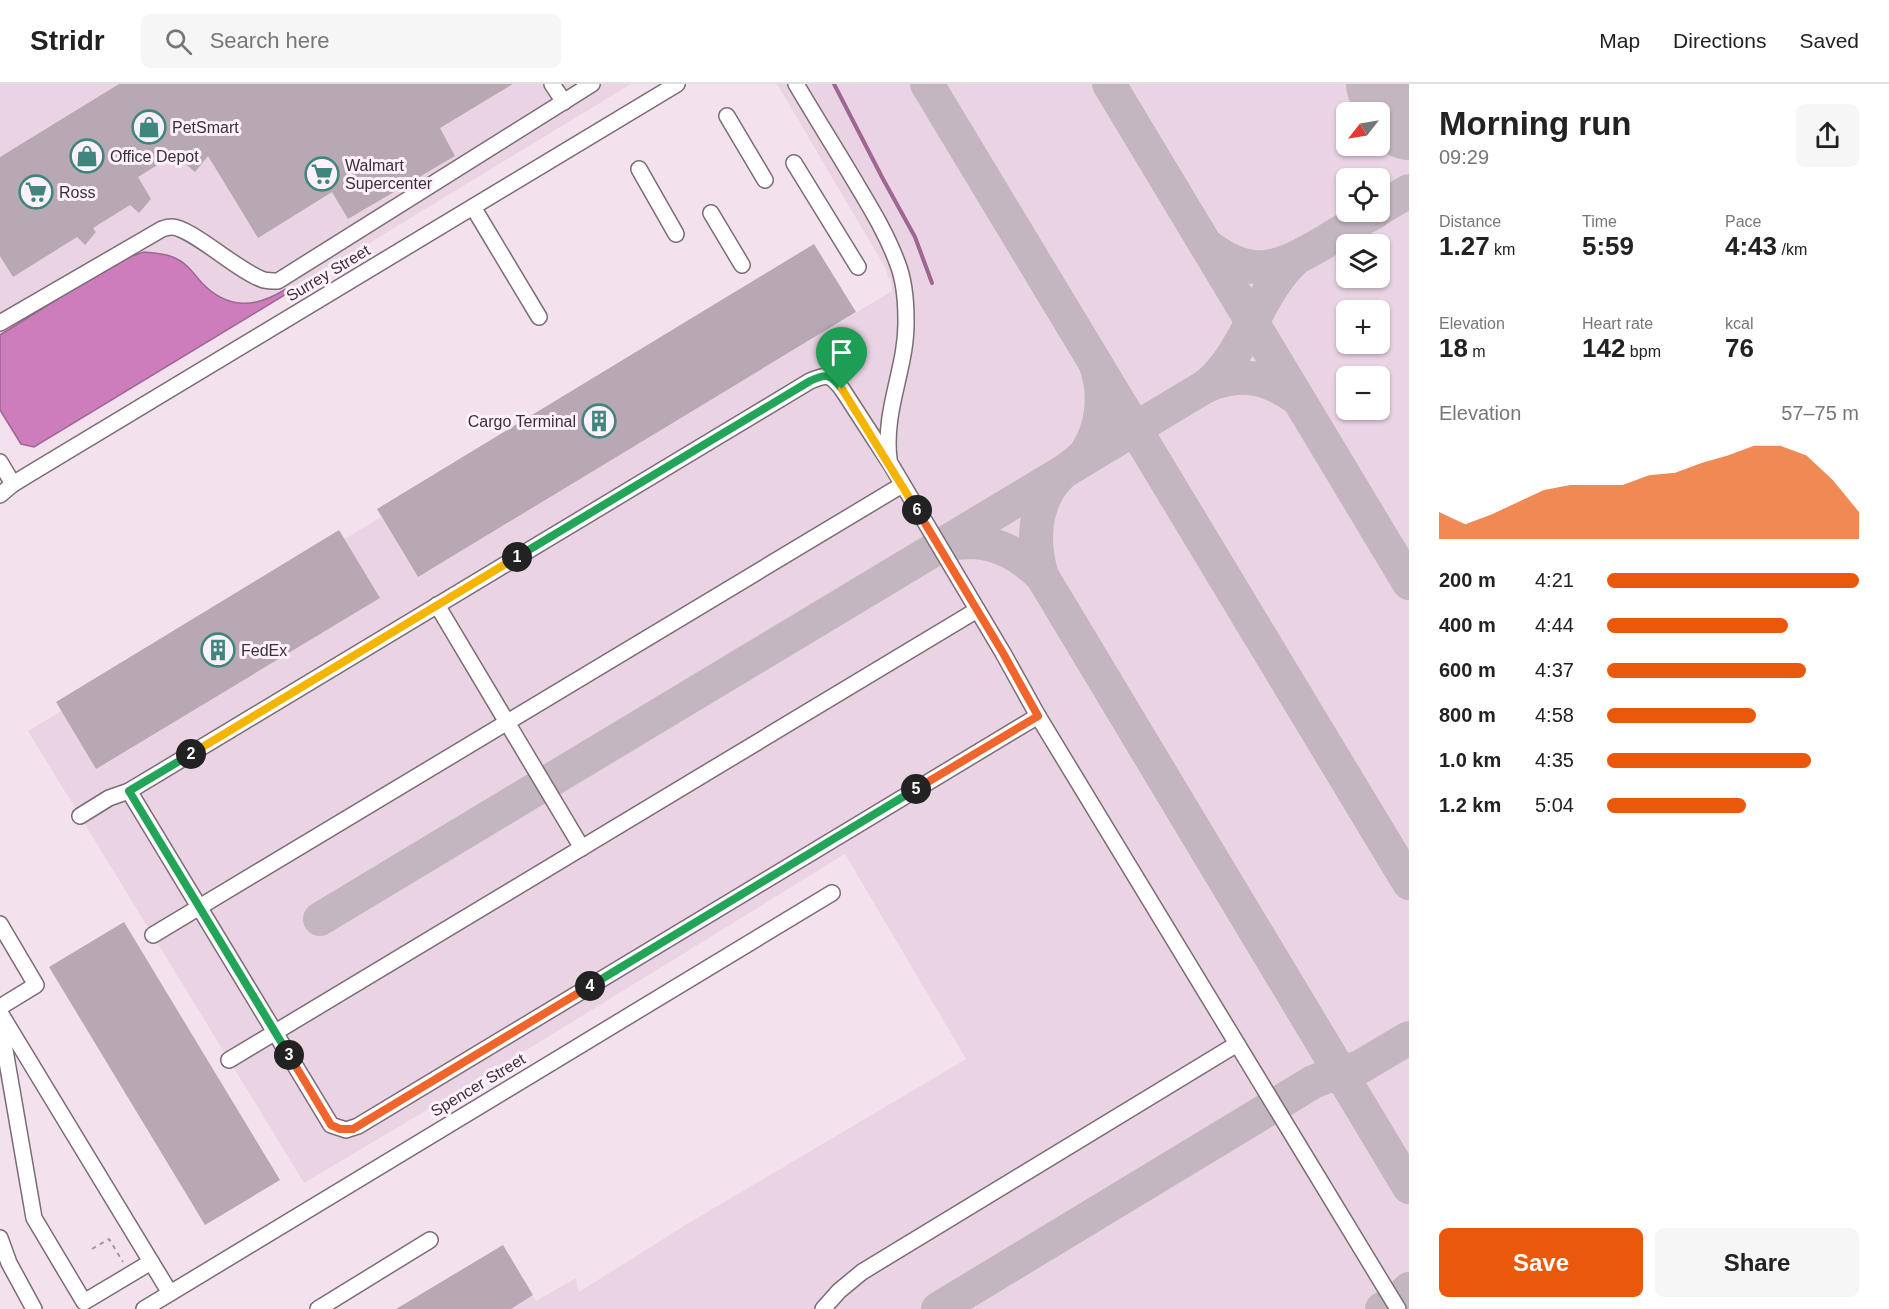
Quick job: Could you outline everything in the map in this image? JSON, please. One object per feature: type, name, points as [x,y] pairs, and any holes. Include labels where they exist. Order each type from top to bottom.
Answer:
[{"type":"street","points":[[552,84],[564,102]]},
{"type":"street","points":[[0,323],[162,229],[172,226],[189,233],[265,281],[278,281],[592,84]]},
{"type":"street","name":"Surrey Street","points":[[0,495],[13,484],[677,84]]},
{"type":"street","points":[[796,84],[881,226],[898,263],[903,283],[906,321],[902,362],[893,393],[886,438],[890,464]]},
{"type":"street","points":[[727,116],[765,180]]},
{"type":"street","points":[[794,163],[858,267]]},
{"type":"street","points":[[639,169],[676,234]]},
{"type":"street","points":[[473,207],[540,317]]},
{"type":"street","points":[[711,213],[742,265]]},
{"type":"street","points":[[80,816],[110,798],[129,791],[800,387],[823,375],[828,376],[835,380],[842,389],[890,464],[1038,716],[1398,1309]]},
{"type":"street","points":[[0,462],[13,484]]},
{"type":"street","points":[[153,935],[902,485]]},
{"type":"street","points":[[437,606],[582,848]]},
{"type":"street","points":[[229,1060],[977,610]]},
{"type":"street","points":[[129,791],[331,1125],[340,1129],[353,1129],[1038,716]]},
{"type":"street","name":"Spencer Street","points":[[144,1309],[832,893]]},
{"type":"street","points":[[0,924],[36,985],[0,1007]]},
{"type":"street","points":[[0,1012],[170,1293]]},
{"type":"street","points":[[0,1021],[5,1076],[34,1218],[84,1302],[151,1262]]},
{"type":"street","points":[[823,1309],[839,1291],[862,1272],[1237,1044]]},
{"type":"street","points":[[0,1238],[9,1263],[34,1309]]},
{"type":"street","points":[[318,1309],[430,1240]]},
{"type":"path","points":[[92,1250],[109,1239],[124,1265]]},
{"type":"shaded area","points":[[0,84],[631,84],[34,447],[21,444],[0,410]]},
{"type":"shaded area","points":[[777,84],[1409,84],[1409,1309],[511,1309],[532,1296],[536,1301],[576,1278],[579,1292],[687,1224],[966,1059],[845,854],[491,1072],[304,1183],[28,731],[381,517],[417,576],[892,291],[890,278],[888,278],[886,269]]},
{"type":"shaded area","points":[[144,252],[163,254],[179,260],[212,292],[232,302],[253,303],[286,289],[288,293],[34,447],[21,444],[0,410],[0,335],[120,260]]},
{"type":"building","points":[[119,84],[513,84],[440,128],[455,156],[348,219],[332,192],[258,238],[208,156],[195,172],[181,160],[177,153],[138,177],[151,199],[139,213],[130,205],[93,228],[96,232],[85,245],[77,237],[13,277],[0,256],[0,157]]},
{"type":"building","name":"Cargo Terminal","points":[[814,244],[856,312],[418,577],[377,509]]},
{"type":"building","name":"FedEx","points":[[339,530],[380,598],[96,769],[56,702]]},
{"type":"building","points":[[124,922],[280,1180],[205,1225],[49,967]]},
{"type":"building","points":[[503,1245],[533,1295],[511,1309],[396,1309]]},
{"type":"waterway","points":[[834,84],[915,237],[932,283]]},
{"type":"taxiway","points":[[927,84],[1409,883]]},
{"type":"taxiway","points":[[1109,84],[1409,583]]},
{"type":"taxiway","points":[[1390,202],[1409,191]]},
{"type":"taxiway","points":[[1205,244],[1236,263],[1250,267],[1264,267],[1291,260],[1358,222]]},
{"type":"taxiway","points":[[320,919],[1206,386],[1231,358],[1270,290],[1294,260]]},
{"type":"taxiway","points":[[1096,365],[1102,399],[1099,421],[1092,443],[1080,460],[1058,477],[1039,511],[1036,537],[1042,576],[1409,1187]]},
{"type":"taxiway","points":[[1206,386],[1231,379],[1254,379],[1265,381],[1298,399]]},
{"type":"taxiway","points":[[945,543],[974,542],[994,545],[1019,557],[1042,576]]},
{"type":"taxiway","points":[[938,1309],[1313,1082],[1360,1067],[1409,1038]]},
{"type":"taxiway","points":[[1382,1309],[1395,1303],[1409,1289]]},
{"type":"runway","points":[[1389,84],[1409,117]]},
{"type":"place","name":"PetSmart","points":[[149,127]]},
{"type":"place","name":"Office Depot","points":[[87,156]]},
{"type":"place","name":"Walmart Supercenter","points":[[322,174]]},
{"type":"place","name":"Ross","points":[[36,192]]},
{"type":"place","name":"Cargo Terminal","points":[[599,421]]},
{"type":"place","name":"FedEx","points":[[218,650]]},
{"type":"route","points":[[823,375],[828,376],[835,380],[842,389],[890,464],[1038,716],[353,1129],[335,1128],[331,1125],[129,791],[810,381],[823,375]]}]
